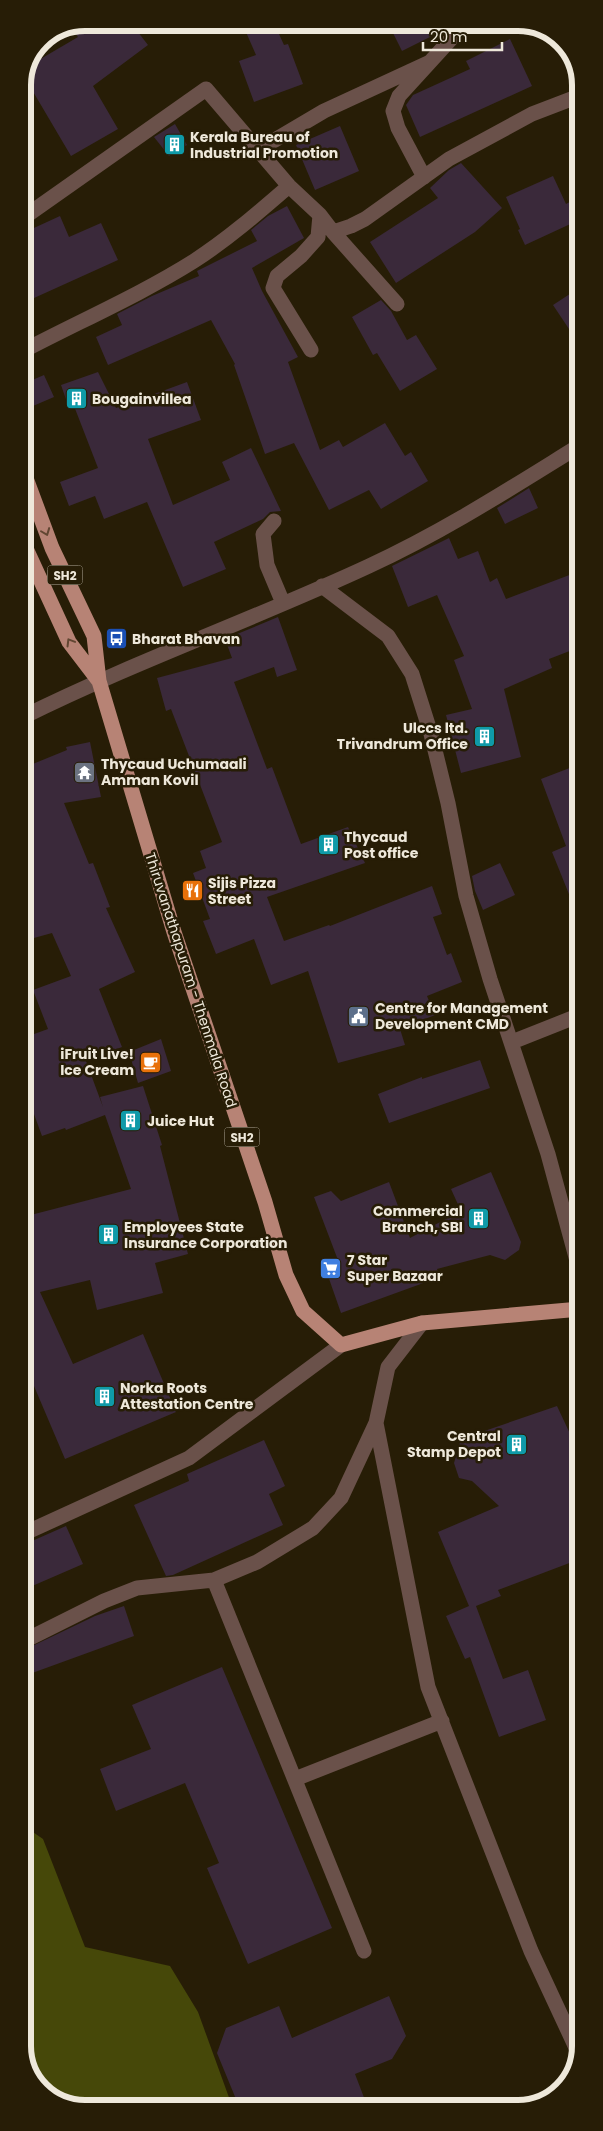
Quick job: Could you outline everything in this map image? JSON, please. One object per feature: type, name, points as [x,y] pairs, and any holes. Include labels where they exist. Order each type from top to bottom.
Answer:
[{"type":"main road","name":"Thiruvanathapuram - Thenmala Road","points":[[31,492],[52,548],[94,636],[99,681],[174,932],[265,1202],[286,1275],[303,1311],[341,1345]]},
{"type":"main road","name":"Thiruvanathapuram - Thenmala Road","points":[[31,559],[70,642],[99,681]]},
{"type":"main road","points":[[341,1345],[422,1324],[572,1310]]},
{"type":"street","points":[[424,177],[398,128],[393,111],[399,96],[456,31]]},
{"type":"street","points":[[258,150],[324,111],[430,62]]},
{"type":"street","points":[[31,212],[206,89],[289,186],[320,215],[397,304]]},
{"type":"street","points":[[333,232],[365,219],[450,158],[532,114],[572,99]]},
{"type":"street","points":[[31,347],[148,287],[195,260],[250,220],[289,186]]},
{"type":"street","points":[[311,350],[273,288],[277,276],[301,256],[318,238],[320,215]]},
{"type":"street","points":[[31,713],[99,681],[370,565],[476,509],[572,451]]},
{"type":"street","points":[[274,521],[263,534],[268,565],[283,603]]},
{"type":"street","points":[[322,586],[388,636],[412,674],[431,734],[448,803],[466,896],[548,1154],[572,1242]]},
{"type":"street","points":[[512,1042],[572,1018]]},
{"type":"street","points":[[31,1638],[104,1601],[137,1588],[214,1580],[257,1562],[314,1528],[341,1498],[376,1424],[388,1367],[422,1324]]},
{"type":"street","points":[[31,1530],[189,1458],[341,1345]]},
{"type":"street","points":[[376,1424],[428,1687],[531,1951],[572,2039]]},
{"type":"street","points":[[214,1580],[364,1951]]},
{"type":"street","points":[[294,1778],[442,1721]]},
{"type":"shaded area","points":[[31,1831],[43,1839],[85,1947],[170,1966],[198,2012],[230,2100],[82,2100],[58,2093],[45,2081],[35,2066],[31,2046]]},
{"type":"building","points":[[137,31],[148,45],[93,86],[118,129],[71,156],[31,88],[31,85],[37,61],[78,37],[74,32]]},
{"type":"building","points":[[246,31],[278,31],[284,45],[288,44],[303,84],[254,102],[239,61],[256,55]]},
{"type":"building","points":[[392,31],[442,31],[402,51]]},
{"type":"building","points":[[510,39],[532,86],[420,137],[406,105],[413,95],[470,69],[466,61]]},
{"type":"building","name":"Kerala Bureau of Industrial Promotion","points":[[175,124],[187,145],[169,156],[154,137]]},
{"type":"building","points":[[340,126],[359,171],[315,190],[296,145]]},
{"type":"building","points":[[461,163],[502,208],[475,232],[396,283],[370,242],[438,198],[430,188],[449,170]]},
{"type":"building","points":[[553,176],[566,204],[572,201],[572,223],[525,245],[506,197]]},
{"type":"building","points":[[287,206],[304,238],[252,268],[262,291],[298,357],[288,362],[320,450],[339,440],[343,447],[385,423],[405,456],[411,452],[428,481],[381,509],[369,490],[329,510],[294,443],[265,454],[235,364],[211,320],[108,365],[96,337],[122,325],[117,314],[152,296],[199,276],[197,271],[257,241],[251,230],[268,216]]},
{"type":"building","points":[[60,216],[69,237],[101,223],[118,260],[31,299],[31,229]]},
{"type":"building","points":[[572,293],[572,334],[553,305]]},
{"type":"building","points":[[381,300],[391,311],[407,340],[416,335],[437,369],[400,391],[377,353],[373,355],[352,317]]},
{"type":"building","points":[[98,372],[116,408],[187,382],[201,420],[148,439],[173,505],[230,480],[222,462],[251,448],[281,511],[270,512],[263,519],[214,542],[226,569],[183,587],[147,502],[104,519],[95,496],[69,506],[60,482],[98,468],[74,406],[69,408],[61,385]]},
{"type":"building","points":[[44,375],[54,397],[33,406],[31,402],[31,381]]},
{"type":"building","points":[[529,488],[538,508],[505,524],[497,508]]},
{"type":"building","points":[[449,538],[458,559],[478,551],[490,582],[497,578],[506,599],[572,574],[572,650],[549,659],[552,668],[504,689],[521,757],[461,773],[446,715],[472,709],[454,660],[464,656],[437,595],[408,607],[392,566]]},
{"type":"building","points":[[278,617],[297,670],[277,677],[274,667],[234,682],[267,769],[272,767],[301,844],[348,827],[365,863],[267,897],[284,941],[330,926],[432,886],[442,914],[433,917],[447,955],[451,953],[462,982],[427,996],[435,1015],[400,1029],[405,1045],[338,1063],[308,971],[271,985],[254,939],[216,954],[203,921],[210,919],[193,873],[206,868],[200,851],[222,842],[171,709],[166,711],[157,678],[232,658],[225,639]]},
{"type":"building","points":[[90,742],[101,797],[64,803],[89,864],[93,863],[110,907],[106,908],[135,972],[99,989],[122,1047],[86,1061],[103,1107],[100,1097],[143,1086],[162,1145],[160,1146],[188,1254],[155,1263],[163,1293],[97,1310],[90,1280],[40,1292],[73,1364],[143,1334],[176,1412],[65,1459],[34,1386],[31,1387],[31,1215],[131,1189],[105,1115],[66,1130],[65,1128],[42,1136],[31,1106],[31,1035],[48,1029],[33,990],[71,976],[52,933],[31,939],[31,765],[67,750],[66,747]]},
{"type":"building","points":[[572,767],[572,902],[552,852],[566,846],[541,779]]},
{"type":"building","points":[[500,863],[515,895],[483,910],[475,891],[472,876]]},
{"type":"building","name":"iFruit Live! Ice Cream","points":[[161,1039],[171,1071],[138,1083],[129,1052]]},
{"type":"building","points":[[480,1060],[490,1088],[389,1123],[378,1094],[422,1077],[422,1079]]},
{"type":"building","points":[[491,1172],[521,1242],[519,1250],[505,1260],[490,1255],[437,1269],[440,1277],[341,1313],[327,1273],[341,1268],[314,1197],[331,1191],[341,1201],[389,1182],[410,1238],[461,1211],[451,1189]]},
{"type":"building","points":[[557,1406],[572,1438],[572,1562],[498,1590],[501,1596],[476,1606],[503,1679],[528,1670],[546,1720],[499,1737],[470,1657],[465,1659],[446,1616],[469,1606],[438,1532],[499,1506],[472,1481],[459,1478],[454,1463],[461,1439]]},
{"type":"building","points":[[264,1440],[285,1486],[269,1494],[283,1525],[173,1575],[166,1576],[134,1505],[189,1481],[187,1474]]},
{"type":"building","points":[[66,1526],[83,1564],[31,1587],[31,1541]]},
{"type":"building","points":[[124,1606],[134,1636],[31,1673],[31,1647],[95,1616]]},
{"type":"building","points":[[222,1667],[332,1928],[248,1964],[207,1868],[219,1863],[185,1783],[116,1811],[100,1769],[151,1749],[132,1705]]},
{"type":"building","points":[[389,1996],[406,2036],[392,2059],[355,2074],[365,2100],[236,2100],[217,2053],[226,2028],[279,2006],[292,2038]]},
{"type":"place","name":"Kerala Bureau of Industrial Promotion","points":[[174,145]]},
{"type":"place","name":"Bougainvillea","points":[[76,399]]},
{"type":"place","name":"Bharat Bhavan","points":[[116,639]]},
{"type":"place","name":"Ulccs ltd. Trivandrum Office","points":[[484,736]]},
{"type":"place","name":"Thycaud Uchumaali Amman Kovil","points":[[85,772]]},
{"type":"place","name":"Thycaud Post office","points":[[328,845]]},
{"type":"place","name":"Sijis Pizza Street","points":[[192,891]]},
{"type":"place","name":"Centre for Management Development CMD","points":[[359,1016]]},
{"type":"place","name":"iFruit Live! Ice Cream","points":[[150,1062]]},
{"type":"place","name":"Juice Hut","points":[[131,1121]]},
{"type":"place","name":"Commercial Branch, SBI","points":[[479,1219]]},
{"type":"place","name":"Employees State Insurance Corporation","points":[[108,1235]]},
{"type":"place","name":"7 Star Super Bazaar","points":[[331,1268]]},
{"type":"place","name":"Norka Roots Attestation Centre","points":[[104,1396]]},
{"type":"place","name":"Central Stamp Depot","points":[[517,1444]]}]
